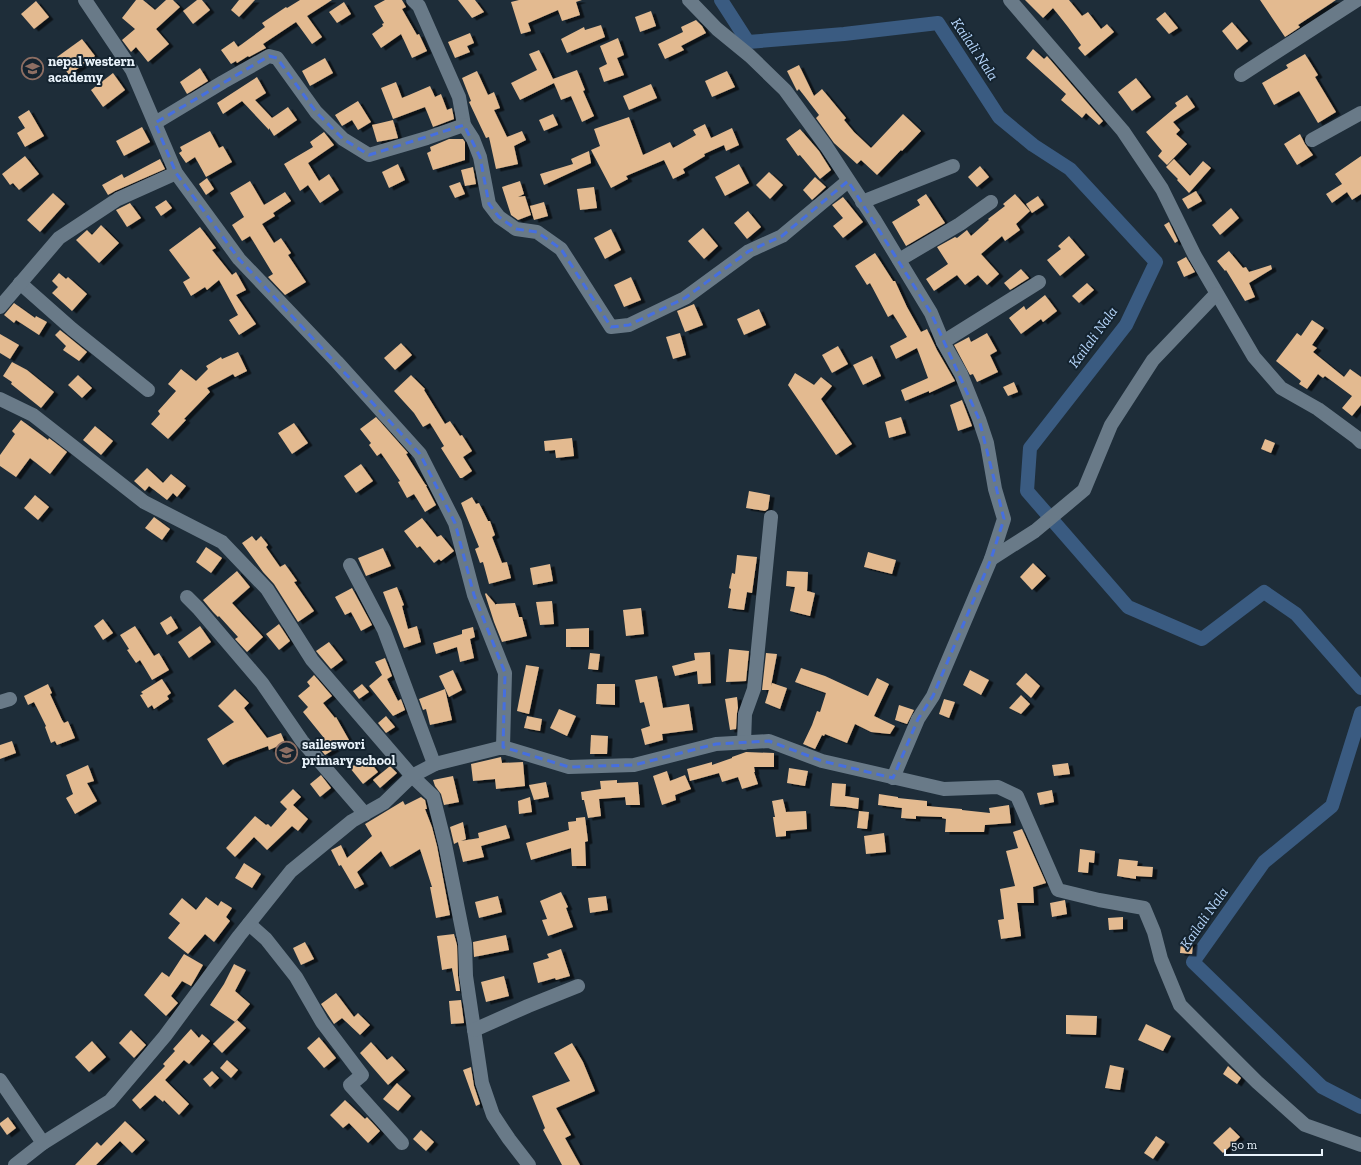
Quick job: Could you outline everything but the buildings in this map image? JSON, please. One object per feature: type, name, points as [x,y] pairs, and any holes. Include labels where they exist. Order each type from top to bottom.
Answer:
[{"type":"street","points":[[85,0],[132,70],[176,172],[239,259],[337,362],[420,454],[455,523],[474,595],[505,673],[503,747]]},
{"type":"street","points":[[413,0],[419,6],[459,97],[464,125],[473,139],[480,157],[489,204],[499,218],[516,229],[537,232],[561,249],[611,327],[630,325],[685,298],[749,251],[782,236],[848,181]]},
{"type":"street","points":[[690,0],[718,29],[750,56],[786,90],[826,146],[931,313],[943,342],[960,374],[980,419],[987,442],[995,489],[1004,520],[991,559],[933,696],[918,720],[892,778]]},
{"type":"street","points":[[1010,0],[1123,131],[1162,189],[1195,256],[1254,357],[1281,388],[1318,409],[1361,442]]},
{"type":"street","points":[[1241,74],[1356,0]]},
{"type":"street","points":[[155,123],[269,56],[277,58],[316,112],[343,139],[369,155],[427,138],[464,125]]},
{"type":"street","points":[[1312,140],[1361,113]]},
{"type":"street","points":[[862,202],[953,166]]},
{"type":"street","points":[[0,307],[59,238],[118,199],[176,172]]},
{"type":"street","points":[[899,260],[960,224],[991,202]]},
{"type":"street","points":[[943,342],[1039,282]]},
{"type":"street","points":[[20,283],[72,329],[148,390]]},
{"type":"street","points":[[991,559],[1035,531],[1084,490],[1111,425],[1152,360],[1216,294]]},
{"type":"street","points":[[0,399],[33,415],[144,502],[222,542],[267,589],[312,660],[412,776],[433,796],[445,844],[465,944],[466,976],[482,1083],[493,1115],[529,1165]]},
{"type":"street","points":[[744,743],[745,714],[754,689],[771,517]]},
{"type":"street","points":[[350,565],[384,630],[435,764]]},
{"type":"street","points":[[187,597],[262,683],[302,741],[365,814]]},
{"type":"street","points":[[15,1165],[43,1143],[110,1101],[165,1036],[249,924],[291,871],[352,821],[384,803],[412,776],[435,764],[503,747],[569,767],[634,765],[716,744],[769,742],[822,761],[892,778],[944,789],[998,787],[1017,796],[1058,890],[1099,900],[1144,908],[1154,932],[1161,959],[1180,1005],[1257,1082],[1305,1125],[1361,1145]]},
{"type":"street","points":[[249,924],[266,939],[296,977],[322,1022],[362,1075],[350,1085],[402,1143]]},
{"type":"street","points":[[474,1030],[578,986]]},
{"type":"street","points":[[0,1080],[43,1143]]},
{"type":"highlighted area","points":[[269,56],[277,58],[316,112],[343,139],[369,155],[464,125],[480,157],[489,204],[499,217],[516,229],[537,232],[561,249],[611,327],[629,325],[685,298],[749,251],[782,236],[848,181],[931,313],[979,419],[1004,519],[991,559],[933,696],[918,719],[893,778],[822,761],[769,741],[716,744],[634,765],[569,767],[503,747],[505,673],[474,595],[455,523],[420,454],[239,259],[176,173],[155,123]]},
{"type":"waterway","name":"Kailali Nala","points":[[721,0],[748,42],[844,34],[938,23],[999,117],[1033,145],[1070,169],[1156,262],[1126,325],[1030,448],[1027,491],[1128,607],[1202,639],[1264,592],[1296,614],[1361,688]]},
{"type":"waterway","name":"Kailali Nala","points":[[1361,713],[1332,806],[1264,862],[1193,962],[1322,1087],[1361,1107]]},
{"type":"place","name":"nepal western academy","points":[[32,69]]},
{"type":"place","name":"saileswori primary school","points":[[287,752]]}]
